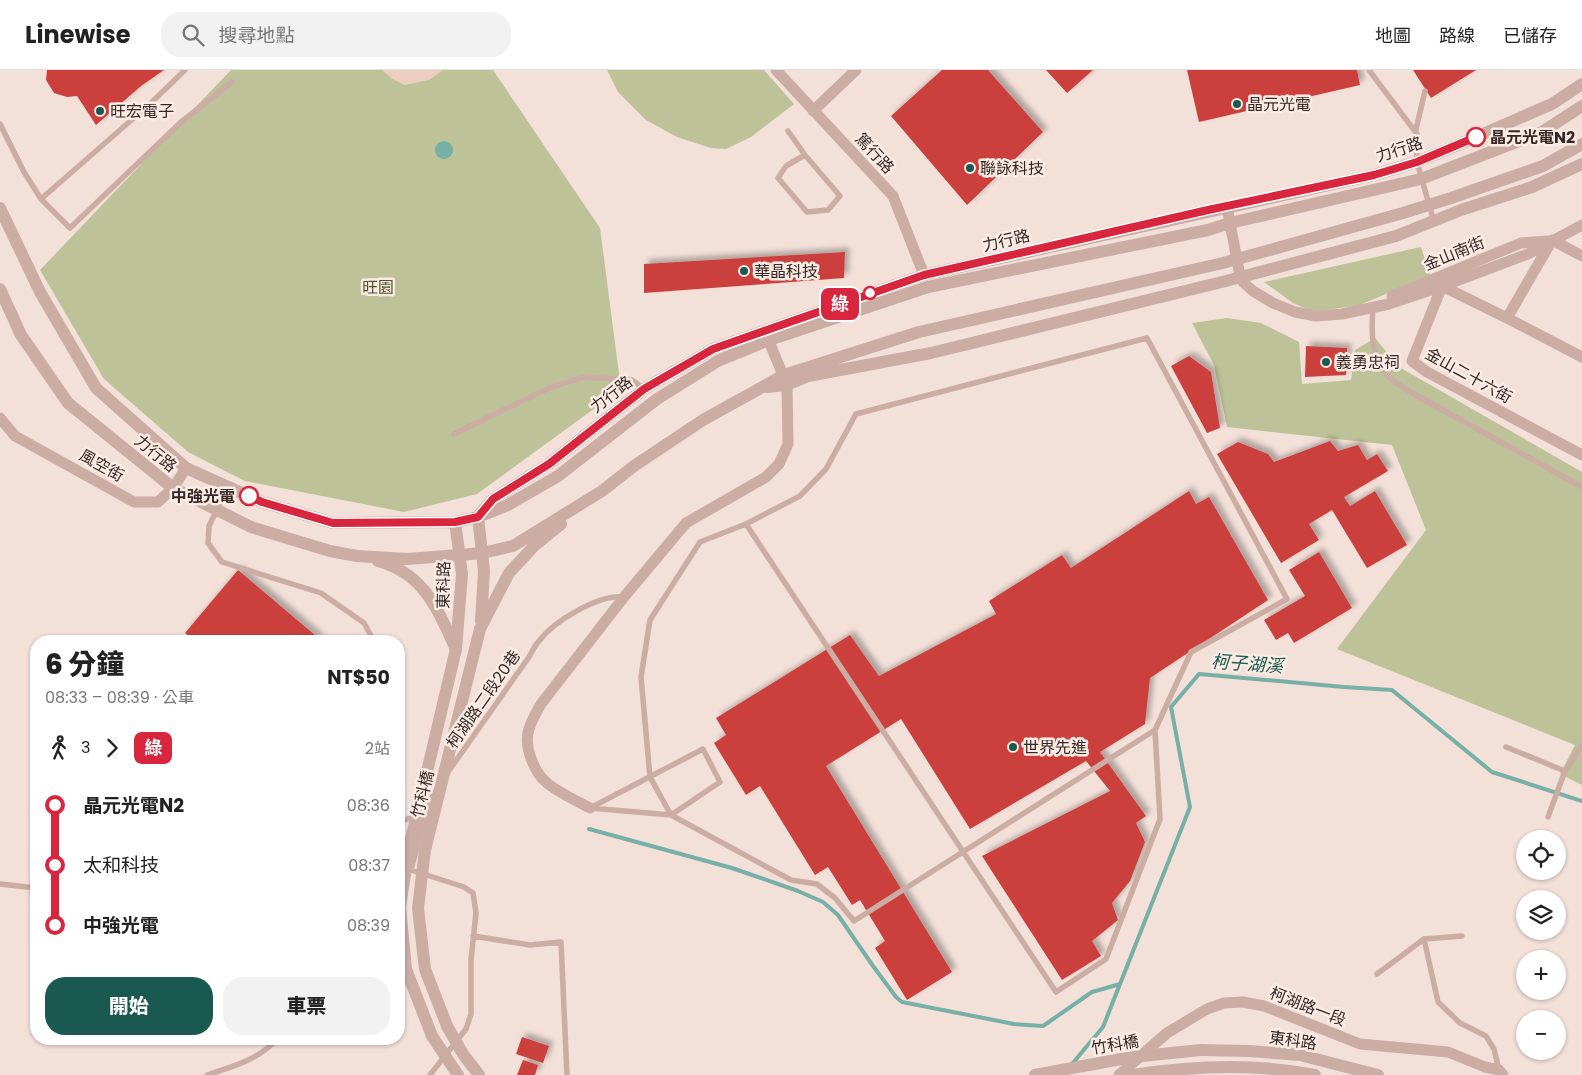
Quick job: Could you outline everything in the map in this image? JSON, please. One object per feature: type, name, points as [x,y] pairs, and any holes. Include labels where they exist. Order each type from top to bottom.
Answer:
[{"type":"street","name":"篤行路","points":[[776,70],[893,196],[924,275]]},
{"type":"street","points":[[813,111],[856,70]]},
{"type":"street","name":"力行路","points":[[0,208],[40,292],[96,388],[186,468],[262,502],[333,523],[455,522],[478,517],[506,506],[558,476],[657,399],[718,361],[766,335],[924,275],[1374,175],[1417,162],[1552,104],[1582,84]]},
{"type":"street","name":"力行路","points":[[478,517],[493,499],[549,464],[644,389],[713,349],[928,287],[1208,230],[1230,223],[1421,179],[1542,132],[1582,106]]},
{"type":"street","name":"力行路","points":[[0,289],[21,335],[68,403],[173,488],[251,527],[330,551],[357,556],[407,559],[483,553],[513,546],[602,491],[634,466],[703,420],[760,388],[919,332],[1236,259],[1429,206],[1543,166],[1582,144]]},
{"type":"street","name":"力行路","points":[[785,380],[931,352],[1396,236],[1461,210],[1532,187],[1582,164]]},
{"type":"street","points":[[1227,207],[1240,276]]},
{"type":"street","name":"金山南街","points":[[1240,276],[1242,282],[1253,291],[1273,303],[1295,312],[1316,316],[1342,314],[1373,308],[1442,286],[1528,254],[1582,225]]},
{"type":"street","points":[[1507,318],[1552,240],[1582,256]]},
{"type":"street","name":"金山南街","points":[[1373,308],[1382,300],[1522,243],[1552,240]]},
{"type":"street","points":[[1442,286],[1582,357]]},
{"type":"street","name":"金山二十六街","points":[[1442,286],[1412,361],[1427,372],[1582,455]]},
{"type":"street","points":[[590,808],[546,782],[530,758],[527,744],[528,732],[542,704],[624,597],[686,523],[766,477],[779,464],[788,444],[785,380],[766,335]]},
{"type":"street","name":"風空街","points":[[0,418],[15,436],[134,502],[158,502],[173,488],[186,468]]},
{"type":"street","points":[[480,629],[509,573],[535,545],[602,491]]},
{"type":"street","points":[[478,517],[484,571],[480,629]]},
{"type":"street","name":"東科路","points":[[455,522],[462,574],[456,649]]},
{"type":"street","points":[[357,556],[386,564],[404,572],[421,586],[437,608],[456,649]]},
{"type":"street","name":"竹科橋","points":[[479,1075],[463,1054],[447,1026],[425,969],[418,908],[425,850],[480,629]]},
{"type":"street","name":"竹科橋","points":[[405,874],[409,848],[456,649]]},
{"type":"street","name":"竹科橋","points":[[405,959],[406,969],[432,1036],[458,1075]]},
{"type":"street","name":"柯湖路一段","points":[[1119,1075],[1167,1033],[1207,1009],[1224,1003],[1243,1002],[1264,1006],[1360,1044],[1448,1052],[1501,1072]]},
{"type":"street","name":"東科路","points":[[1201,1050],[1300,1055],[1378,1075]]},
{"type":"street","name":"竹科橋","points":[[1034,1075],[1132,1057],[1201,1050]]},
{"type":"street","name":"東科路","points":[[1200,1068],[1297,1071],[1315,1075]]},
{"type":"street","name":"竹科橋","points":[[1133,1075],[1200,1068]]},
{"type":"lane","points":[[41,199],[152,102],[185,70]]},
{"type":"lane","points":[[1369,70],[1417,134]]},
{"type":"lane","points":[[0,124],[24,172],[41,199],[70,228],[180,123],[232,82]]},
{"type":"lane","points":[[1425,91],[1417,134],[1417,162],[1434,222]]},
{"type":"lane","points":[[788,131],[805,155],[840,196],[828,210],[807,212],[778,178],[786,166],[805,155]]},
{"type":"lane","points":[[1373,308],[1371,333],[1376,356],[1388,376],[1414,394],[1582,487]]},
{"type":"lane","points":[[671,815],[650,777],[641,677],[650,620],[700,542],[746,524],[800,496],[826,469],[856,414],[1147,338],[1287,599],[1191,652],[1155,730],[1160,819],[1106,959],[1056,992],[746,524]]},
{"type":"lane","points":[[454,434],[549,388],[583,377],[632,380],[644,389]]},
{"type":"lane","points":[[228,487],[209,526],[208,543],[222,562],[321,593],[364,623],[371,635]]},
{"type":"lane","name":"柯湖路二段20巷","points":[[411,870],[434,792],[539,640],[556,624],[594,603],[615,596],[624,597]]},
{"type":"lane","points":[[590,808],[671,815],[791,880],[817,884],[835,898],[854,921],[1155,730]]},
{"type":"lane","points":[[1548,817],[1565,771],[1582,745]]},
{"type":"lane","points":[[1506,747],[1565,771]]},
{"type":"lane","points":[[590,808],[703,749],[720,782],[671,815]]},
{"type":"lane","points":[[405,820],[426,814]]},
{"type":"lane","points":[[405,874],[411,870],[464,887],[473,893],[476,914],[471,960],[471,1014],[466,1028],[430,1075]]},
{"type":"lane","points":[[0,884],[30,887]]},
{"type":"lane","points":[[473,936],[530,945],[561,942],[567,1075]]},
{"type":"lane","points":[[1377,974],[1424,939],[1462,936]]},
{"type":"lane","points":[[1424,939],[1438,1002],[1460,1023],[1486,1036],[1494,1049],[1501,1072]]},
{"type":"lane","points":[[208,1075],[253,1059],[271,1045]]},
{"type":"green space","name":"旺園","points":[[231,70],[493,70],[600,228],[621,389],[477,494],[404,512],[245,481],[188,452],[104,379],[40,270]]},
{"type":"green space","points":[[607,70],[764,70],[794,104],[751,137],[726,149],[711,148],[677,137],[646,120],[618,92]]},
{"type":"green space","points":[[1421,247],[1430,275],[1360,305],[1314,312],[1293,303],[1264,282]]},
{"type":"green space","points":[[1227,318],[1261,323],[1299,342],[1302,384],[1351,380],[1355,350],[1375,338],[1399,367],[1582,472],[1582,785],[1560,774],[1575,745],[1337,649],[1426,530],[1392,445],[1227,427],[1214,365],[1192,323]]},
{"type":"shaded area","points":[[382,70],[443,70],[429,80],[405,85],[392,79]]},
{"type":"water","points":[[440,141],[448,141],[453,146],[451,157],[440,159],[435,154],[435,146]]},
{"type":"building","name":"旺宏電子","points":[[47,70],[164,70],[141,86],[96,125],[77,96],[67,97],[54,93],[46,80]]},
{"type":"building","name":"聯詠科技","points":[[942,70],[988,70],[1043,132],[967,205],[891,116]]},
{"type":"building","points":[[1046,70],[1093,70],[1067,93]]},
{"type":"building","name":"晶元光電","points":[[1187,70],[1357,70],[1360,85],[1199,122]]},
{"type":"building","points":[[1413,70],[1476,70],[1431,98]]},
{"type":"building","name":"華晶科技","points":[[845,252],[844,278],[644,293],[644,264]]},
{"type":"building","name":"義勇忠祠","points":[[1306,346],[1347,348],[1346,375],[1305,377]]},
{"type":"building","points":[[1189,356],[1211,372],[1220,428],[1207,433],[1171,366]]},
{"type":"building","points":[[1330,441],[1338,451],[1358,445],[1367,460],[1377,454],[1388,471],[1344,497],[1350,506],[1375,491],[1407,545],[1367,568],[1332,510],[1309,524],[1319,540],[1281,563],[1217,454],[1238,442],[1268,454],[1274,462]]},
{"type":"building","name":"世界先進","points":[[1189,491],[1196,504],[1209,497],[1268,600],[1150,678],[1145,724],[1100,752],[1146,816],[1136,823],[1145,842],[1130,881],[1112,903],[1118,920],[1092,941],[1101,956],[1062,980],[982,856],[1110,791],[1086,761],[970,829],[901,719],[826,766],[952,972],[907,1000],[875,948],[885,941],[860,900],[852,905],[828,867],[815,875],[760,786],[746,795],[714,743],[726,735],[716,718],[850,635],[879,676],[996,614],[989,601],[1062,555],[1071,568]]},
{"type":"building","points":[[1319,552],[1352,608],[1294,643],[1288,633],[1276,640],[1264,620],[1305,596],[1289,570]]},
{"type":"building","points":[[238,570],[315,635],[188,635],[185,633]]},
{"type":"building","points":[[522,1037],[549,1046],[543,1063],[516,1054]]},
{"type":"building","points":[[523,1060],[538,1065],[535,1075],[517,1075]]},
{"type":"waterway","name":"柯子湖溪","points":[[1072,1064],[1103,1027],[1190,807],[1171,707],[1199,674],[1392,690],[1492,772],[1582,801]]},
{"type":"waterway","points":[[589,829],[732,868],[798,891],[823,902],[838,915],[873,966],[896,997],[902,1002],[1014,1024],[1043,1026],[1092,992],[1120,984]]},
{"type":"bus line","name":"綠","points":[[249,496],[262,502],[333,523],[455,522],[478,517],[493,499],[549,464],[644,389],[713,349],[924,275],[1208,210],[1374,175],[1417,162],[1476,137]]},
{"type":"place","name":"晶元光電","points":[[1237,104]]},
{"type":"place","name":"旺宏電子","points":[[100,111]]},
{"type":"place","name":"晶元光電N2","points":[[1476,137]]},
{"type":"place","name":"聯詠科技","points":[[970,168]]},
{"type":"place","name":"華晶科技","points":[[744,271]]},
{"type":"place","name":"義勇忠祠","points":[[1326,362]]},
{"type":"place","name":"中強光電","points":[[249,496]]},
{"type":"place","name":"世界先進","points":[[1013,747]]}]
